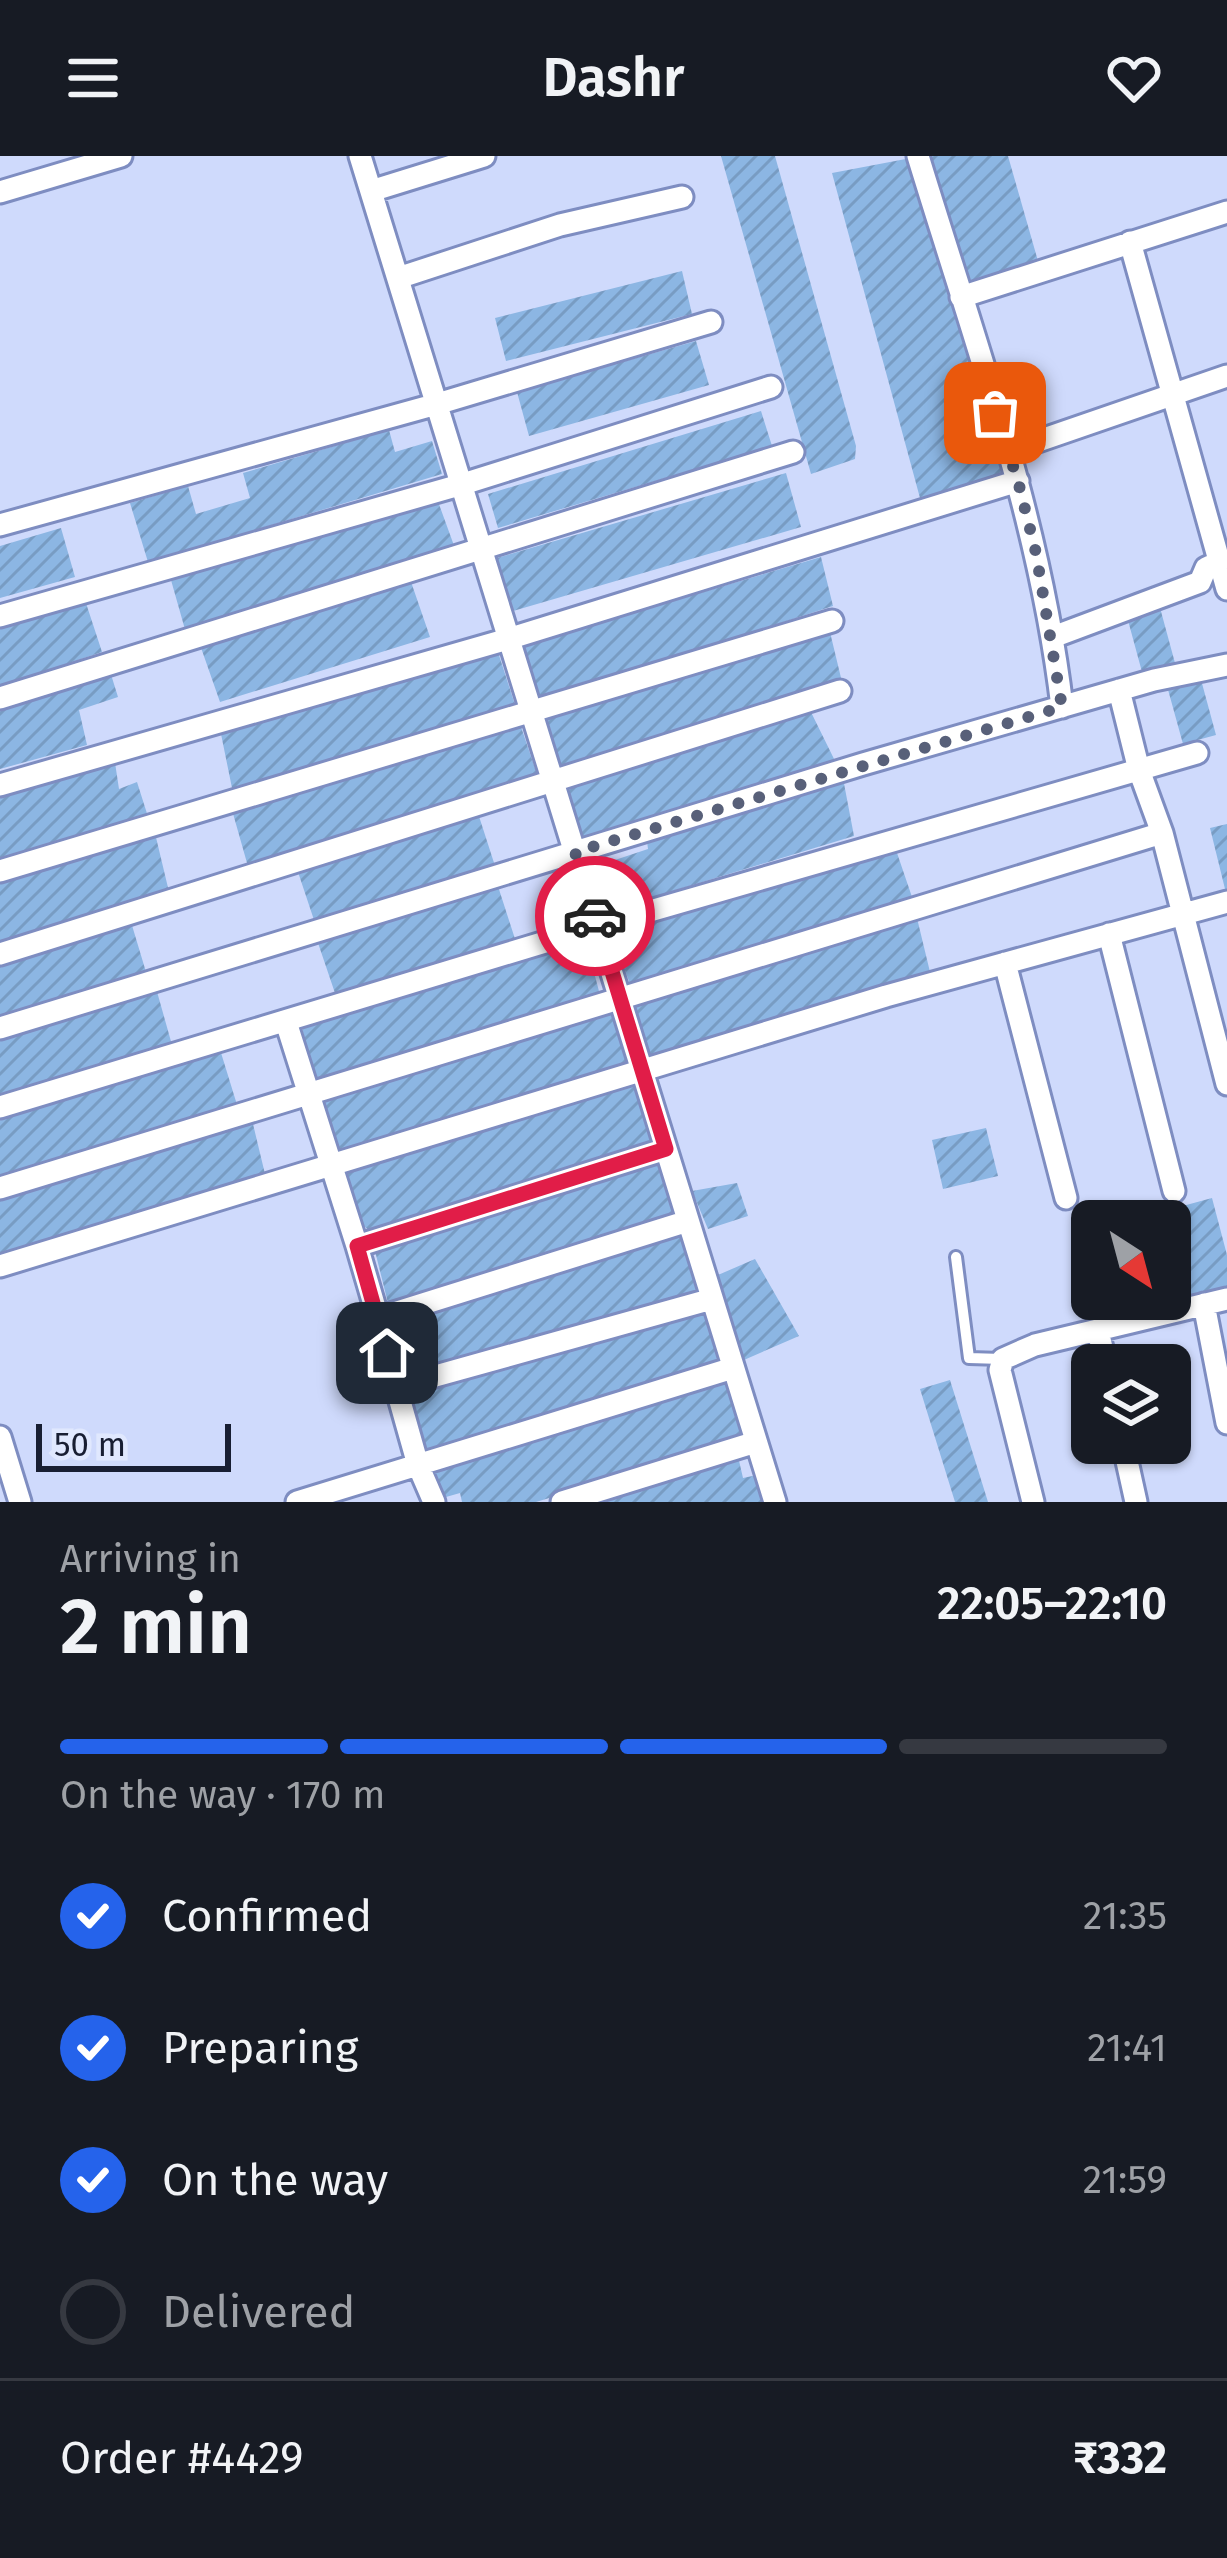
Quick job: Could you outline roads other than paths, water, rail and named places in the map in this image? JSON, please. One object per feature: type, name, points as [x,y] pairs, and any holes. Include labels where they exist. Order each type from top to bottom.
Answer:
[{"type":"street","points":[[0,192],[121,156]]},
{"type":"street","points":[[360,156],[775,1502]]},
{"type":"street","points":[[371,191],[484,156]]},
{"type":"street","points":[[918,156],[1018,481],[1053,637],[1062,707]]},
{"type":"street","points":[[398,278],[560,225],[682,197]]},
{"type":"street","points":[[961,297],[1227,212]]},
{"type":"street","points":[[1130,242],[1227,590]]},
{"type":"street","points":[[0,525],[437,404],[711,322]]},
{"type":"street","points":[[1006,452],[1227,376]]},
{"type":"street","points":[[0,616],[463,484],[771,387]]},
{"type":"street","points":[[0,698],[793,452]]},
{"type":"street","points":[[0,785],[508,639],[1018,481]]},
{"type":"street","points":[[1053,637],[1200,582],[1206,568],[1219,562]]},
{"type":"street","points":[[0,871],[832,621]]},
{"type":"street","points":[[0,1028],[1119,690],[1227,664]]},
{"type":"street","points":[[1119,690],[1139,770],[1162,833],[1227,1084]]},
{"type":"street","points":[[0,954],[840,691]]},
{"type":"street","points":[[0,1107],[598,926],[1197,753]]},
{"type":"street","points":[[0,1188],[1162,833]]},
{"type":"street","points":[[0,1266],[642,1070],[1227,902]]},
{"type":"street","points":[[1109,934],[1174,1191]]},
{"type":"street","points":[[1005,964],[1066,1198]]},
{"type":"street","points":[[286,1022],[357,1246],[418,1465],[434,1502]]},
{"type":"street","points":[[357,1246],[666,1149]]},
{"type":"street","points":[[378,1318],[688,1221]]},
{"type":"street","points":[[396,1387],[712,1299]]},
{"type":"street","points":[[1033,1502],[1000,1370],[1003,1359],[1035,1345],[1227,1299]]},
{"type":"street","points":[[1204,1304],[1227,1423]]},
{"type":"street","points":[[1098,1330],[1101,1344]]},
{"type":"street","points":[[297,1502],[733,1368]]},
{"type":"street","points":[[0,1437],[20,1502]]},
{"type":"street","points":[[562,1502],[756,1442]]},
{"type":"street","points":[[1128,1464],[1136,1502]]},
{"type":"lane","points":[[956,1257],[969,1358],[1003,1359]]}]
